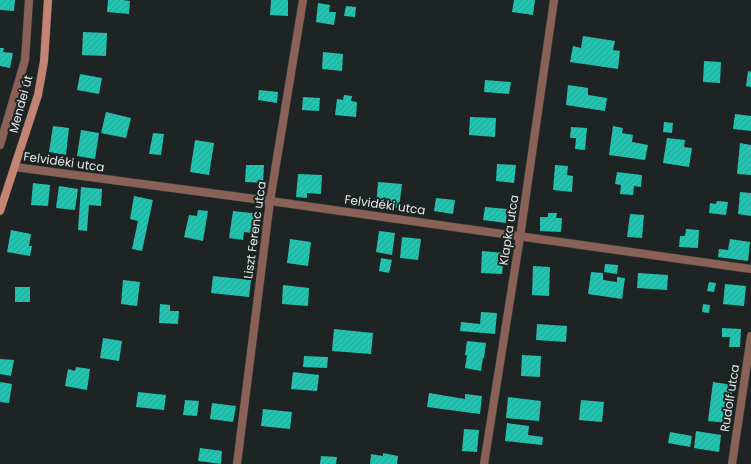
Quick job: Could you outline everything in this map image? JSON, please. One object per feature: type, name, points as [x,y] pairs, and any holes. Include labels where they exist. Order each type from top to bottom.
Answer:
[{"type":"main road","name":"Mendei út","points":[[0,211],[38,95],[44,61],[48,0]]},
{"type":"street","name":"Mendei út","points":[[0,145],[25,60],[29,0]]},
{"type":"street","name":"Liszt Ferenc utca","points":[[236,464],[270,201],[303,0]]},
{"type":"street","name":"Klapka utca","points":[[484,464],[520,237],[554,0]]},
{"type":"street","name":"Felvidéki utca","points":[[15,167],[270,201],[751,269]]},
{"type":"street","name":"Rudolf utca","points":[[732,464],[751,336]]},
{"type":"building","points":[[0,0],[15,0],[14,11],[0,10]]},
{"type":"building","points":[[108,0],[130,1],[129,14],[107,12]]},
{"type":"building","points":[[271,0],[288,0],[288,16],[270,15]]},
{"type":"building","points":[[514,0],[535,0],[533,15],[512,12]]},
{"type":"building","points":[[318,3],[330,5],[329,12],[336,12],[334,25],[316,22]]},
{"type":"building","points":[[346,6],[356,7],[355,17],[344,16]]},
{"type":"building","points":[[83,32],[107,33],[106,56],[82,55]]},
{"type":"building","points":[[583,36],[615,41],[613,50],[620,51],[618,69],[570,62],[573,46],[581,48]]},
{"type":"building","points":[[0,48],[4,48],[3,52],[13,53],[10,68],[0,66]]},
{"type":"building","points":[[323,52],[343,54],[342,71],[322,69]]},
{"type":"building","points":[[704,61],[721,62],[720,83],[703,82]]},
{"type":"building","points":[[748,71],[751,72],[751,87],[746,86]]},
{"type":"building","points":[[80,74],[102,78],[99,94],[77,90]]},
{"type":"building","points":[[485,80],[511,82],[509,94],[484,92]]},
{"type":"building","points":[[568,85],[588,88],[588,95],[607,98],[605,111],[566,105]]},
{"type":"building","points":[[259,90],[278,92],[277,103],[258,100]]},
{"type":"building","points":[[344,95],[352,96],[351,101],[357,102],[356,117],[335,115],[337,99],[343,100]]},
{"type":"building","points":[[303,97],[320,98],[319,111],[302,110]]},
{"type":"building","points":[[106,112],[131,118],[126,138],[101,133]]},
{"type":"building","points":[[735,114],[751,116],[751,131],[733,129]]},
{"type":"building","points":[[470,117],[496,118],[495,137],[469,135]]},
{"type":"building","points":[[664,122],[673,123],[672,133],[663,132]]},
{"type":"building","points":[[53,126],[69,128],[66,155],[49,152]]},
{"type":"building","points":[[613,126],[623,128],[622,133],[633,135],[632,142],[648,145],[645,160],[609,155]]},
{"type":"building","points":[[571,127],[587,128],[585,150],[575,149],[576,138],[570,138]]},
{"type":"building","points":[[81,130],[99,133],[95,159],[77,156]]},
{"type":"building","points":[[153,133],[164,134],[161,155],[149,154]]},
{"type":"building","points":[[667,138],[685,140],[684,147],[692,148],[689,167],[663,163]]},
{"type":"building","points":[[195,140],[214,143],[209,175],[190,172]]},
{"type":"building","points":[[740,143],[751,145],[751,175],[737,174]]},
{"type":"building","points":[[497,164],[516,165],[514,183],[496,181]]},
{"type":"building","points":[[246,165],[264,165],[263,183],[245,182]]},
{"type":"building","points":[[555,165],[568,166],[567,175],[573,176],[572,192],[553,190]]},
{"type":"building","points":[[617,172],[642,175],[641,187],[634,186],[633,195],[620,194],[621,185],[615,184]]},
{"type":"building","points":[[298,174],[322,175],[321,194],[307,193],[307,198],[296,197]]},
{"type":"building","points":[[378,182],[402,184],[399,208],[376,206]]},
{"type":"building","points":[[33,183],[50,185],[48,206],[31,205]]},
{"type":"building","points":[[59,186],[78,189],[75,210],[56,208]]},
{"type":"building","points":[[81,187],[102,189],[101,206],[89,205],[87,231],[78,230]]},
{"type":"building","points":[[740,192],[751,193],[751,216],[738,214]]},
{"type":"building","points":[[134,196],[153,200],[142,251],[132,249],[138,221],[130,219]]},
{"type":"building","points":[[436,198],[455,200],[453,214],[434,211]]},
{"type":"building","points":[[717,201],[728,202],[726,215],[709,213],[710,203],[716,204]]},
{"type":"building","points":[[485,207],[507,209],[506,223],[483,220]]},
{"type":"building","points":[[198,210],[208,211],[203,241],[184,237],[189,215],[197,216]]},
{"type":"building","points":[[233,211],[261,214],[259,234],[244,232],[243,240],[229,238]]},
{"type":"building","points":[[548,213],[557,213],[556,218],[562,218],[561,232],[540,231],[540,217],[548,217]]},
{"type":"building","points":[[630,214],[644,215],[642,238],[627,237]]},
{"type":"building","points":[[686,229],[699,230],[698,248],[679,247],[680,236],[685,236]]},
{"type":"building","points":[[11,230],[31,234],[29,246],[32,246],[30,256],[7,252]]},
{"type":"building","points":[[379,231],[395,233],[392,255],[376,252]]},
{"type":"building","points":[[402,237],[421,239],[418,260],[400,258]]},
{"type":"building","points":[[290,239],[311,242],[308,266],[287,263]]},
{"type":"building","points":[[730,239],[750,242],[748,261],[718,257],[719,249],[728,250]]},
{"type":"building","points":[[482,251],[504,253],[502,274],[481,273]]},
{"type":"building","points":[[381,258],[392,260],[389,273],[379,271]]},
{"type":"building","points":[[605,264],[618,265],[617,274],[604,272]]},
{"type":"building","points":[[533,266],[550,267],[549,296],[532,295]]},
{"type":"building","points":[[591,272],[603,273],[603,280],[617,282],[617,277],[625,278],[622,299],[588,294]]},
{"type":"building","points":[[638,273],[668,275],[667,290],[637,288]]},
{"type":"building","points":[[213,276],[251,280],[249,297],[211,293]]},
{"type":"building","points":[[123,280],[140,282],[137,306],[121,304]]},
{"type":"building","points":[[709,282],[716,283],[714,292],[707,291]]},
{"type":"building","points":[[725,284],[746,286],[744,306],[723,304]]},
{"type":"building","points":[[283,285],[309,288],[308,306],[282,304]]},
{"type":"building","points":[[15,287],[30,287],[30,302],[15,302]]},
{"type":"building","points":[[160,304],[170,305],[170,311],[179,311],[178,324],[159,323]]},
{"type":"building","points":[[703,304],[710,305],[709,313],[702,312]]},
{"type":"building","points":[[481,312],[497,313],[495,334],[460,331],[461,322],[480,324]]},
{"type":"building","points":[[537,324],[567,326],[566,342],[536,340]]},
{"type":"building","points":[[722,328],[741,329],[740,347],[729,347],[730,337],[722,337]]},
{"type":"building","points":[[334,329],[373,333],[371,354],[332,351]]},
{"type":"building","points":[[103,338],[122,341],[119,361],[100,358]]},
{"type":"building","points":[[467,341],[486,343],[481,371],[465,368]]},
{"type":"building","points":[[522,355],[541,356],[540,377],[521,376]]},
{"type":"building","points":[[304,356],[328,357],[327,368],[303,367]]},
{"type":"building","points":[[0,359],[14,360],[11,376],[0,374]]},
{"type":"building","points":[[76,367],[90,369],[87,390],[65,386],[68,369],[75,371]]},
{"type":"building","points":[[293,372],[319,375],[317,391],[291,389]]},
{"type":"building","points":[[0,382],[12,384],[9,403],[0,402]]},
{"type":"building","points":[[713,382],[733,385],[728,423],[708,421]]},
{"type":"building","points":[[138,392],[166,395],[164,410],[136,407]]},
{"type":"building","points":[[429,393],[465,399],[465,394],[482,396],[480,414],[427,407]]},
{"type":"building","points":[[508,397],[541,401],[539,421],[506,418]]},
{"type":"building","points":[[185,400],[199,401],[197,416],[183,415]]},
{"type":"building","points":[[581,400],[604,402],[602,422],[579,420]]},
{"type":"building","points":[[212,403],[236,406],[233,422],[210,419]]},
{"type":"building","points":[[263,409],[292,412],[290,429],[261,426]]},
{"type":"building","points":[[507,423],[529,426],[528,435],[543,437],[542,445],[505,441]]},
{"type":"building","points":[[464,429],[479,430],[477,452],[462,451]]},
{"type":"building","points":[[696,431],[721,435],[719,452],[694,448]]},
{"type":"building","points":[[670,432],[692,436],[690,447],[668,443]]},
{"type":"building","points":[[200,448],[222,451],[221,464],[198,461]]},
{"type":"building","points":[[383,453],[398,456],[397,464],[370,464],[371,454],[383,456]]},
{"type":"building","points":[[321,456],[337,457],[336,464],[320,464]]}]
